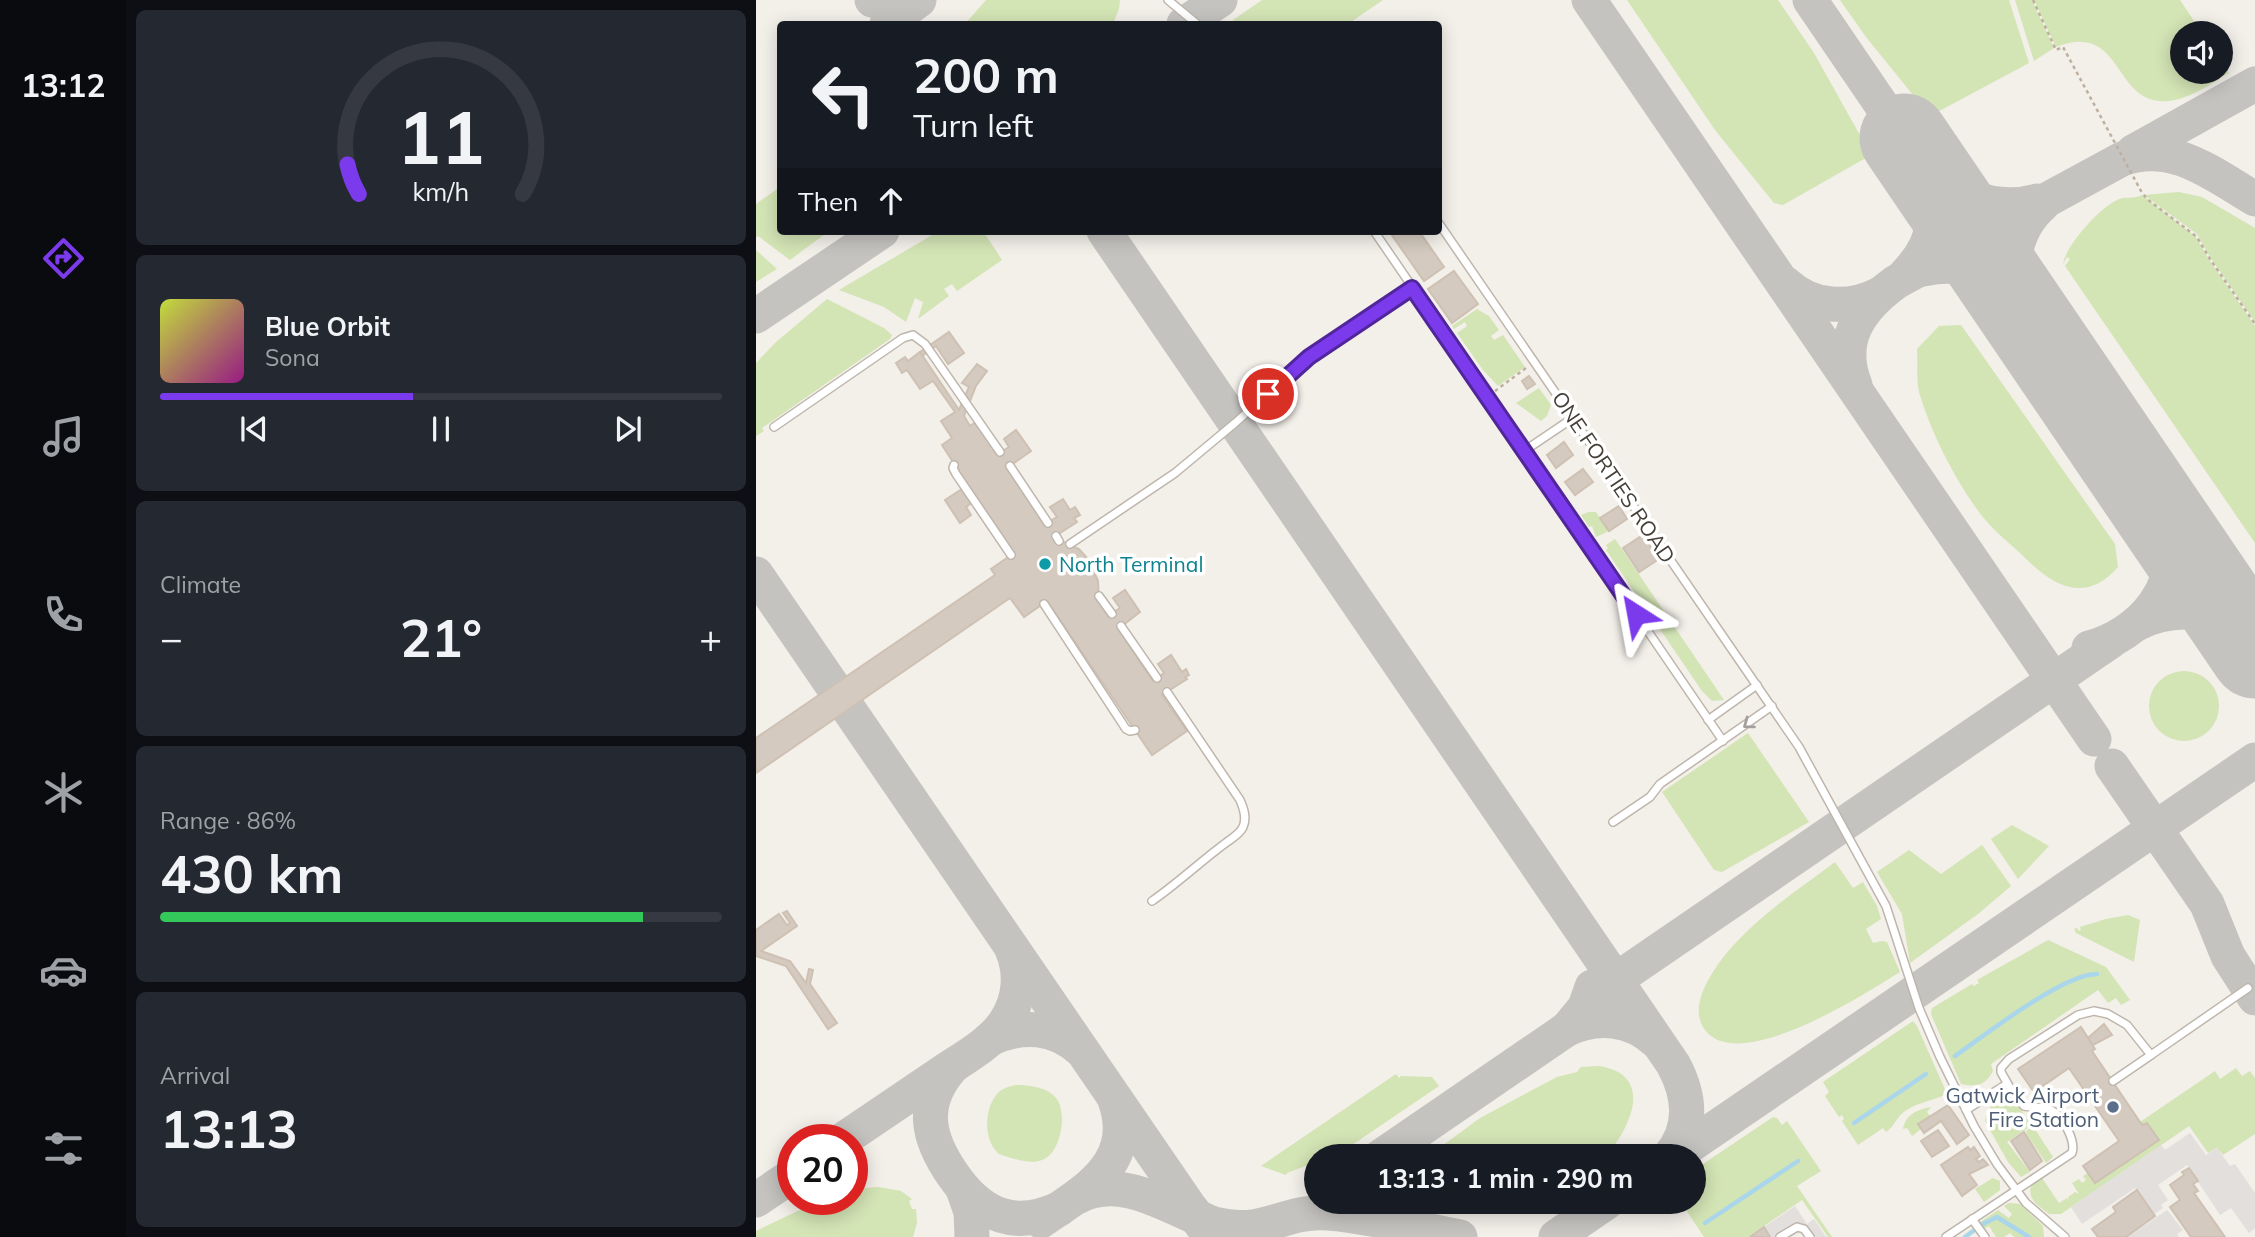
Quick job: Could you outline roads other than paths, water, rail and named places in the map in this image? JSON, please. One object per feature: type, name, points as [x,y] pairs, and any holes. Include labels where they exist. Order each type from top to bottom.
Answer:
[{"type":"lane","points":[[1168,0],[1193,21]]},
{"type":"lane","name":"ONE FORTIES ROAD","points":[[1442,228],[1804,755],[1889,914],[1925,1021],[1966,1110],[2015,1190],[2054,1234],[2065,1237]]},
{"type":"lane","points":[[1377,235],[1723,741]]},
{"type":"lane","points":[[1070,544],[1169,478],[1236,423],[1300,364],[1412,288]]},
{"type":"lane","points":[[774,427],[906,336],[913,335],[921,339],[1000,452]]},
{"type":"lane","points":[[1524,451],[1573,418]]},
{"type":"lane","points":[[954,465],[956,474],[1011,555]]},
{"type":"lane","points":[[1010,466],[1048,523]]},
{"type":"lane","points":[[1099,596],[1112,614]]},
{"type":"lane","points":[[1044,604],[1131,729]]},
{"type":"lane","points":[[1121,626],[1157,678]]},
{"type":"lane","points":[[1708,720],[1757,685]]},
{"type":"lane","points":[[1152,901],[1238,834],[1245,819],[1240,800],[1167,692]]},
{"type":"lane","points":[[1613,822],[1650,797],[1660,784],[1772,706]]},
{"type":"lane","points":[[2113,1082],[2248,988]]},
{"type":"lane","points":[[1945,1237],[2070,1156],[2074,1144],[2053,1111],[2024,1106],[2001,1072],[2005,1063],[2068,1021],[2088,1011],[2103,1012],[2125,1023],[2151,1055]]},
{"type":"lane","points":[[1966,1110],[2007,1084]]},
{"type":"lane","points":[[1972,1219],[1985,1237]]},
{"type":"lane","points":[[1780,1237],[1797,1227],[1804,1229],[1810,1237]]},
{"type":"waterway","points":[[1955,1056],[2045,994],[2082,977],[2097,974]]},
{"type":"waterway","points":[[1854,1123],[1926,1074]]},
{"type":"waterway","points":[[1705,1223],[1798,1161]]},
{"type":"waterway","points":[[1983,1224],[1997,1217],[2029,1237]]},
{"type":"waterway","points":[[1965,1237],[1973,1231]]},
{"type":"place","name":"North Terminal","points":[[1045,564]]},
{"type":"place","name":"Gatwick Airport Fire Station","points":[[2113,1107]]}]
